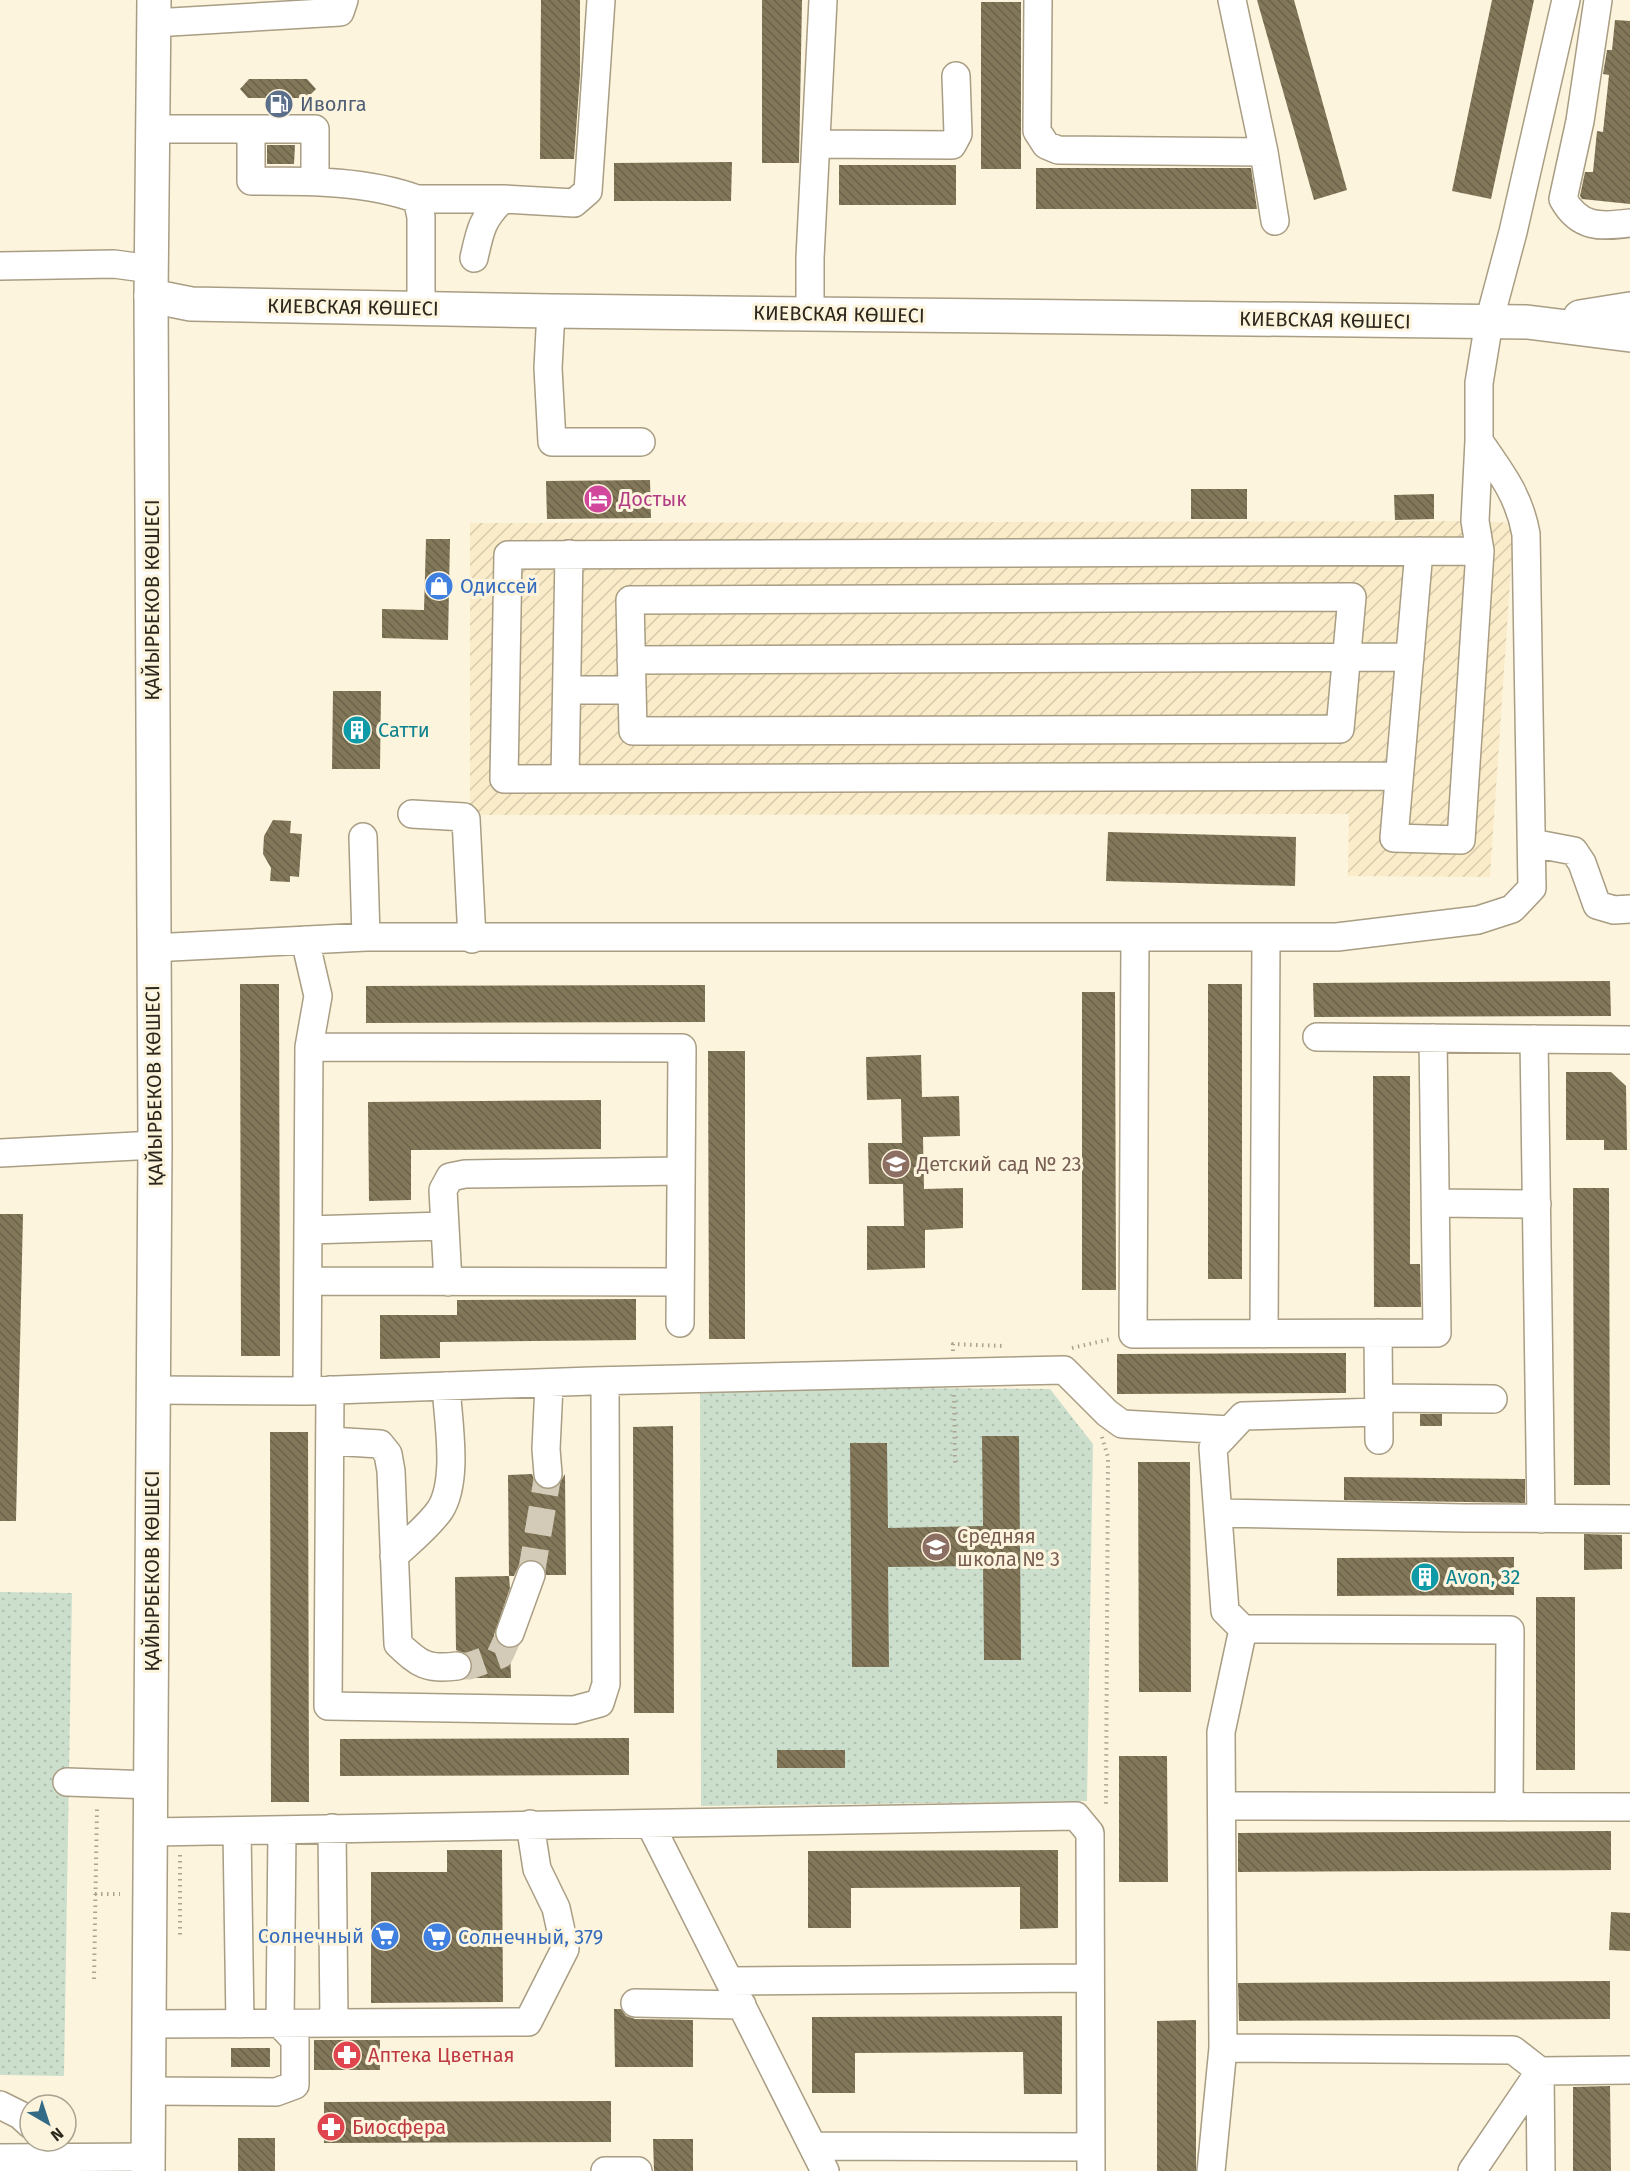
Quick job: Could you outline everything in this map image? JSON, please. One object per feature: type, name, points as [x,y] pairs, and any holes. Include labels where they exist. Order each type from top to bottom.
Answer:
[{"type":"main road","name":"ҚАЙЫРБЕКОВ КӨШЕСІ","points":[[148,2164],[149,2024],[166,1832],[152,1785],[155,1145],[152,948],[151,283],[154,11]]},
{"type":"main road","name":"КИЕВСКАЯ КӨШЕСІ","points":[[151,283],[190,304],[551,311],[1527,322]]},
{"type":"main road","points":[[1527,322],[1630,309]]},
{"type":"main road","points":[[1527,322],[1630,335]]},
{"type":"street","points":[[154,11],[340,12],[344,0]]},
{"type":"street","points":[[251,129],[251,181],[315,181],[398,192],[417,199],[503,199],[573,203],[588,191],[601,0]]},
{"type":"street","points":[[810,314],[810,258],[823,0]]},
{"type":"street","points":[[1038,0],[1037,131],[1046,145],[1058,150],[1264,152]]},
{"type":"street","points":[[1232,0],[1264,152],[1275,221]]},
{"type":"street","points":[[1419,551],[1394,838],[1461,840],[1480,551],[1474,521],[1479,441],[1479,383],[1489,322],[1513,232],[1566,0]]},
{"type":"street","points":[[1598,0],[1580,121],[1563,199],[1572,213],[1602,227],[1630,223]]},
{"type":"street","points":[[817,144],[952,145],[958,134],[956,76]]},
{"type":"street","points":[[153,129],[315,129],[315,181]]},
{"type":"street","points":[[417,199],[420,217],[421,309]]},
{"type":"street","points":[[474,258],[482,226],[489,212],[503,199]]},
{"type":"street","points":[[0,266],[114,264],[151,283]]},
{"type":"street","points":[[551,311],[548,368],[552,442],[641,442]]},
{"type":"street","points":[[152,948],[366,937],[472,939],[1336,937],[1478,920],[1512,909],[1532,888],[1526,534],[1522,511],[1514,491],[1479,441]]},
{"type":"street","points":[[1399,776],[504,779],[508,555],[1480,551]]},
{"type":"street","points":[[566,779],[569,554]]},
{"type":"street","points":[[1352,597],[1340,729],[633,731],[631,660],[630,600],[1352,597]]},
{"type":"street","points":[[631,660],[1410,657]]},
{"type":"street","points":[[567,690],[632,690]]},
{"type":"street","points":[[412,814],[464,817],[466,819],[472,939]]},
{"type":"street","points":[[363,837],[366,937]]},
{"type":"street","points":[[1532,843],[1574,851],[1582,863],[1597,904],[1614,910],[1630,909]]},
{"type":"street","points":[[1135,937],[1133,1334],[1437,1333],[1434,1038]]},
{"type":"street","points":[[1264,1334],[1266,937]]},
{"type":"street","points":[[305,940],[318,996],[309,1047],[308,1281],[319,1391],[330,1441],[328,1706],[574,1710],[600,1703],[606,1683],[605,1382]]},
{"type":"street","points":[[1317,1036],[1630,1040]]},
{"type":"street","points":[[1534,1039],[1541,1519]]},
{"type":"street","points":[[309,1047],[681,1048],[680,1323]]},
{"type":"street","points":[[0,1153],[155,1145]]},
{"type":"street","points":[[448,1281],[443,1190],[450,1177],[465,1173],[681,1171]]},
{"type":"street","points":[[1436,1203],[1537,1203]]},
{"type":"street","points":[[308,1230],[444,1226]]},
{"type":"street","points":[[308,1281],[680,1282]]},
{"type":"street","points":[[1378,1333],[1378,1440]]},
{"type":"street","points":[[153,1390],[319,1391],[1064,1370],[1122,1424],[1230,1430]]},
{"type":"street","points":[[548,1474],[546,1449],[549,1385]]},
{"type":"street","points":[[394,1556],[438,1512],[446,1498],[450,1482],[446,1386]]},
{"type":"street","points":[[1493,1399],[1243,1416],[1213,1448],[1225,1611],[1243,1629],[1510,1630],[1509,1807]]},
{"type":"street","points":[[330,1441],[380,1444],[388,1454],[391,1471],[398,1644],[415,1660],[435,1669],[456,1666]]},
{"type":"street","points":[[1218,1513],[1541,1519],[1630,1518]]},
{"type":"street","points":[[510,1633],[531,1575]]},
{"type":"street","points":[[1211,2171],[1223,2048],[1221,1732],[1243,1629]]},
{"type":"street","points":[[67,1782],[152,1785]]},
{"type":"street","points":[[1222,1806],[1630,1808]]},
{"type":"street","points":[[166,1832],[1076,1816],[1090,1833],[1091,2159],[813,2146]]},
{"type":"street","points":[[149,2024],[280,2024],[334,2021],[528,2022],[565,1949],[556,1908],[537,1869],[530,1824]]},
{"type":"street","points":[[650,1824],[825,2171]]},
{"type":"street","points":[[332,1828],[334,2021]]},
{"type":"street","points":[[148,2091],[276,2092],[295,2085],[295,2040],[280,2024],[282,1830]]},
{"type":"street","points":[[237,1831],[240,2024]]},
{"type":"street","points":[[729,1981],[1090,1978]]},
{"type":"street","points":[[634,2003],[742,2005]]},
{"type":"street","points":[[1223,2048],[1513,2050],[1540,2071],[1630,2070]]},
{"type":"street","points":[[1472,2171],[1488,2159],[1540,2071]]},
{"type":"street","points":[[1540,2071],[1541,2171]]},
{"type":"street","points":[[0,2105],[18,2114]]},
{"type":"street","points":[[0,2158],[29,2153]]},
{"type":"street","points":[[78,2153],[148,2164]]},
{"type":"street","points":[[605,2171],[638,2171]]},
{"type":"path","points":[[1073,1348],[1077,1357]]},
{"type":"path","points":[[1089,1395],[1108,1457],[1106,1807]]},
{"type":"path","points":[[94,1979],[97,1783]]},
{"type":"path","points":[[166,1832],[180,1938]]},
{"type":"path","points":[[95,1894],[120,1894]]},
{"type":"shaded area","points":[[1475,521],[1514,523],[1490,877],[1348,876],[1349,814],[470,815],[470,523]]},
{"type":"green space","points":[[700,1387],[1050,1389],[1093,1444],[1087,1801],[701,1806]]},
{"type":"green space","points":[[0,1592],[72,1593],[64,2076],[0,2075]]},
{"type":"building","points":[[541,0],[580,0],[580,75],[574,159],[540,159]]},
{"type":"building","points":[[762,0],[802,0],[799,163],[762,163]]},
{"type":"building","points":[[1257,0],[1294,0],[1347,190],[1314,200]]},
{"type":"building","points":[[1492,0],[1534,0],[1491,199],[1452,191]]},
{"type":"building","points":[[981,2],[1021,2],[1021,169],[981,169]]},
{"type":"building","points":[[1615,20],[1630,21],[1630,204],[1582,199],[1580,196],[1585,172],[1593,172],[1597,131],[1603,132],[1609,75],[1603,74],[1607,50],[1612,50]]},
{"type":"building","name":"Иволга","points":[[249,79],[307,79],[316,89],[307,98],[289,98],[289,109],[284,113],[272,113],[269,109],[269,98],[248,98],[240,89]]},
{"type":"building","points":[[267,145],[295,145],[294,164],[267,164]]},
{"type":"building","points":[[732,162],[731,201],[614,201],[614,163]]},
{"type":"building","points":[[839,165],[956,165],[956,205],[839,205]]},
{"type":"building","points":[[1036,168],[1251,168],[1257,209],[1036,209]]},
{"type":"building","name":"Достык","points":[[650,480],[651,518],[547,519],[546,481]]},
{"type":"building","points":[[1191,489],[1247,489],[1247,519],[1191,519]]},
{"type":"building","points":[[1434,494],[1434,519],[1395,520],[1394,495]]},
{"type":"building","points":[[426,539],[450,539],[448,640],[382,638],[382,609],[424,610]]},
{"type":"building","name":"Сатти","points":[[333,691],[381,691],[380,769],[332,769]]},
{"type":"building","points":[[273,820],[291,821],[290,833],[302,834],[299,877],[290,876],[290,882],[270,881],[271,868],[263,854],[264,836]]},
{"type":"building","points":[[1108,832],[1296,837],[1295,886],[1106,881]]},
{"type":"building","points":[[1610,981],[1611,1016],[1314,1017],[1313,983]]},
{"type":"building","points":[[240,984],[279,984],[280,1356],[241,1356]]},
{"type":"building","points":[[1208,984],[1242,984],[1242,1279],[1208,1279]]},
{"type":"building","points":[[705,985],[705,1022],[366,1023],[366,986]]},
{"type":"building","points":[[1082,992],[1115,992],[1116,1290],[1082,1290]]},
{"type":"building","points":[[708,1051],[745,1051],[745,1339],[709,1339]]},
{"type":"building","name":"Детский сад № 23","points":[[921,1055],[922,1097],[959,1096],[960,1136],[923,1137],[924,1189],[963,1188],[963,1228],[925,1230],[925,1268],[867,1270],[867,1226],[904,1226],[903,1184],[869,1184],[868,1143],[902,1143],[901,1099],[867,1100],[866,1057]]},
{"type":"building","points":[[1566,1072],[1611,1072],[1626,1086],[1627,1150],[1604,1150],[1604,1140],[1566,1140]]},
{"type":"building","points":[[1373,1076],[1410,1076],[1410,1264],[1420,1264],[1421,1307],[1374,1307]]},
{"type":"building","points":[[601,1100],[601,1149],[411,1150],[411,1200],[369,1201],[368,1102]]},
{"type":"building","points":[[1573,1188],[1609,1188],[1610,1485],[1574,1485]]},
{"type":"building","points":[[0,1214],[23,1214],[16,1521],[0,1521]]},
{"type":"building","points":[[636,1299],[636,1340],[440,1342],[440,1358],[380,1359],[380,1315],[457,1315],[457,1300]]},
{"type":"building","points":[[1346,1353],[1346,1393],[1117,1394],[1117,1354]]},
{"type":"building","points":[[1420,1414],[1442,1414],[1442,1426],[1420,1426]]},
{"type":"building","points":[[673,1426],[674,1713],[634,1713],[633,1427]]},
{"type":"building","points":[[270,1432],[308,1432],[309,1802],[271,1802]]},
{"type":"building","name":"Средняя школа № 3","points":[[982,1436],[1019,1436],[1021,1660],[984,1660],[983,1566],[888,1567],[889,1667],[852,1667],[850,1443],[887,1443],[888,1528],[983,1526]]},
{"type":"building","points":[[1138,1462],[1190,1462],[1191,1692],[1139,1692]]},
{"type":"building","points":[[532,1474],[535,1483],[549,1490],[557,1487],[565,1474],[566,1575],[546,1575],[543,1564],[529,1559],[520,1563],[514,1576],[509,1576],[508,1475]]},
{"type":"building","points":[[1344,1477],[1525,1479],[1525,1503],[1344,1500]]},
{"type":"building","points":[[1584,1534],[1622,1535],[1622,1569],[1584,1570]]},
{"type":"building","name":"Avon, 32","points":[[1514,1557],[1514,1595],[1337,1596],[1337,1558]]},
{"type":"building","points":[[509,1576],[510,1588],[494,1635],[498,1644],[510,1648],[511,1678],[467,1678],[472,1672],[473,1664],[469,1656],[456,1650],[455,1577]]},
{"type":"building","points":[[1536,1597],[1575,1597],[1575,1770],[1536,1770]]},
{"type":"building","points":[[629,1738],[629,1775],[340,1776],[340,1739]]},
{"type":"building","points":[[777,1750],[845,1750],[845,1768],[777,1768]]},
{"type":"building","points":[[1119,1756],[1167,1756],[1168,1882],[1119,1882]]},
{"type":"building","points":[[1611,1831],[1611,1870],[1238,1872],[1238,1833]]},
{"type":"building","name":"Солнечный, 379","points":[[447,1850],[502,1850],[503,2002],[371,2003],[371,1872],[447,1872]]},
{"type":"building","points":[[1058,1850],[1058,1928],[1020,1929],[1020,1887],[851,1888],[851,1928],[808,1928],[808,1851]]},
{"type":"building","points":[[1611,1912],[1630,1913],[1630,1951],[1609,1950]]},
{"type":"building","points":[[1610,1981],[1610,2019],[1239,2021],[1238,1983]]},
{"type":"building","points":[[614,2009],[621,2009],[626,2016],[635,2019],[693,2020],[693,2067],[615,2067]]},
{"type":"building","points":[[1062,2016],[1062,2094],[1024,2094],[1023,2052],[855,2053],[855,2093],[812,2093],[812,2017]]},
{"type":"building","points":[[1196,2020],[1196,2171],[1157,2171],[1157,2021]]},
{"type":"building","name":"Аптека Цветная","points":[[314,2040],[380,2040],[380,2070],[314,2070]]},
{"type":"building","points":[[231,2048],[270,2048],[270,2067],[231,2067]]},
{"type":"building","points":[[1610,2086],[1611,2171],[1573,2171],[1573,2087]]},
{"type":"building","points":[[611,2101],[611,2142],[324,2143],[324,2102]]},
{"type":"building","points":[[238,2138],[275,2138],[275,2171],[238,2171]]},
{"type":"building","points":[[653,2139],[693,2139],[693,2171],[654,2171]]},
{"type":"tunnel","points":[[531,1575],[548,1474]]},
{"type":"tunnel","points":[[457,1666],[469,1666],[500,1655],[510,1633]]},
{"type":"place","name":"Иволга","points":[[279,104]]},
{"type":"place","name":"Достык","points":[[598,499]]},
{"type":"place","name":"Одиссей","points":[[439,586]]},
{"type":"place","name":"Сатти","points":[[357,730]]},
{"type":"place","name":"Детский сад № 23","points":[[896,1164]]},
{"type":"place","name":"Средняя школа № 3","points":[[936,1547]]},
{"type":"place","name":"Avon, 32","points":[[1425,1577]]},
{"type":"place","name":"Солнечный","points":[[385,1936]]},
{"type":"place","name":"Солнечный, 379","points":[[437,1937]]},
{"type":"place","name":"Аптека Цветная","points":[[347,2055]]},
{"type":"place","name":"Биосфера","points":[[331,2127]]}]
